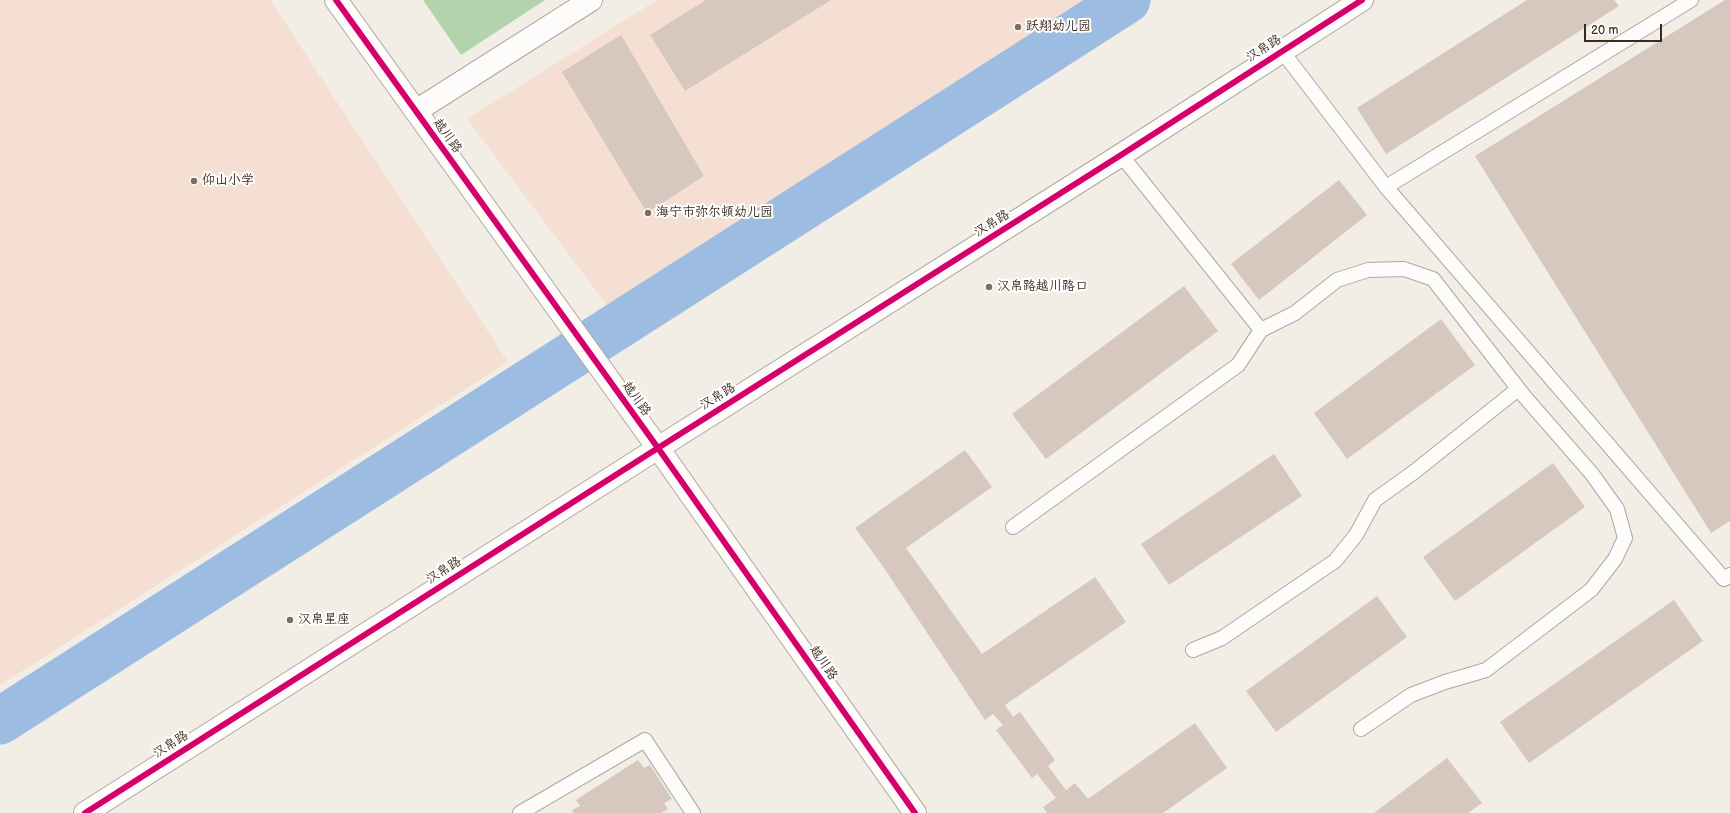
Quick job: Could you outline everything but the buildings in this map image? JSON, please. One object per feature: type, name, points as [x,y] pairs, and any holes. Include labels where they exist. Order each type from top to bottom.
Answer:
[{"type":"street","name":"越川路","points":[[336,0],[658,448],[915,813]]},
{"type":"street","points":[[416,111],[591,0]]},
{"type":"street","name":"汉帛路","points":[[85,813],[1121,155],[1362,0]]},
{"type":"lane","points":[[1386,187],[1690,0]]},
{"type":"lane","points":[[1282,51],[1386,187],[1724,579],[1730,575]]},
{"type":"lane","points":[[1121,155],[1261,330]]},
{"type":"lane","points":[[1013,527],[1238,364],[1261,330],[1295,313],[1337,280],[1368,270],[1404,269],[1433,279],[1518,389],[1592,474],[1617,509],[1625,538],[1615,558],[1591,590],[1486,670],[1445,682],[1411,695],[1360,729]]},
{"type":"lane","points":[[1192,650],[1222,638],[1335,561],[1356,535],[1375,500],[1414,472],[1518,389]]},
{"type":"lane","points":[[520,813],[645,740],[693,813]]},
{"type":"shaded area","name":"仰山小学","points":[[0,0],[270,0],[508,362],[0,685]]},
{"type":"shaded area","name":"海宁市弥尔顿幼儿园","points":[[657,0],[1091,0],[609,308],[467,119]]},
{"type":"green space","points":[[423,0],[545,0],[461,55]]},
{"type":"waterway","points":[[0,721],[1127,0]]},
{"type":"cycle path","points":[[336,0],[658,448],[915,813]]},
{"type":"cycle path","points":[[85,813],[1121,155],[1362,0]]},
{"type":"place","name":"跃翔幼儿园","points":[[1018,27]]},
{"type":"place","name":"仰山小学","points":[[194,181]]},
{"type":"place","name":"海宁市弥尔顿幼儿园","points":[[648,213]]},
{"type":"place","name":"汉帛路越川路口","points":[[989,287]]},
{"type":"place","name":"汉帛星座","points":[[290,620]]}]
